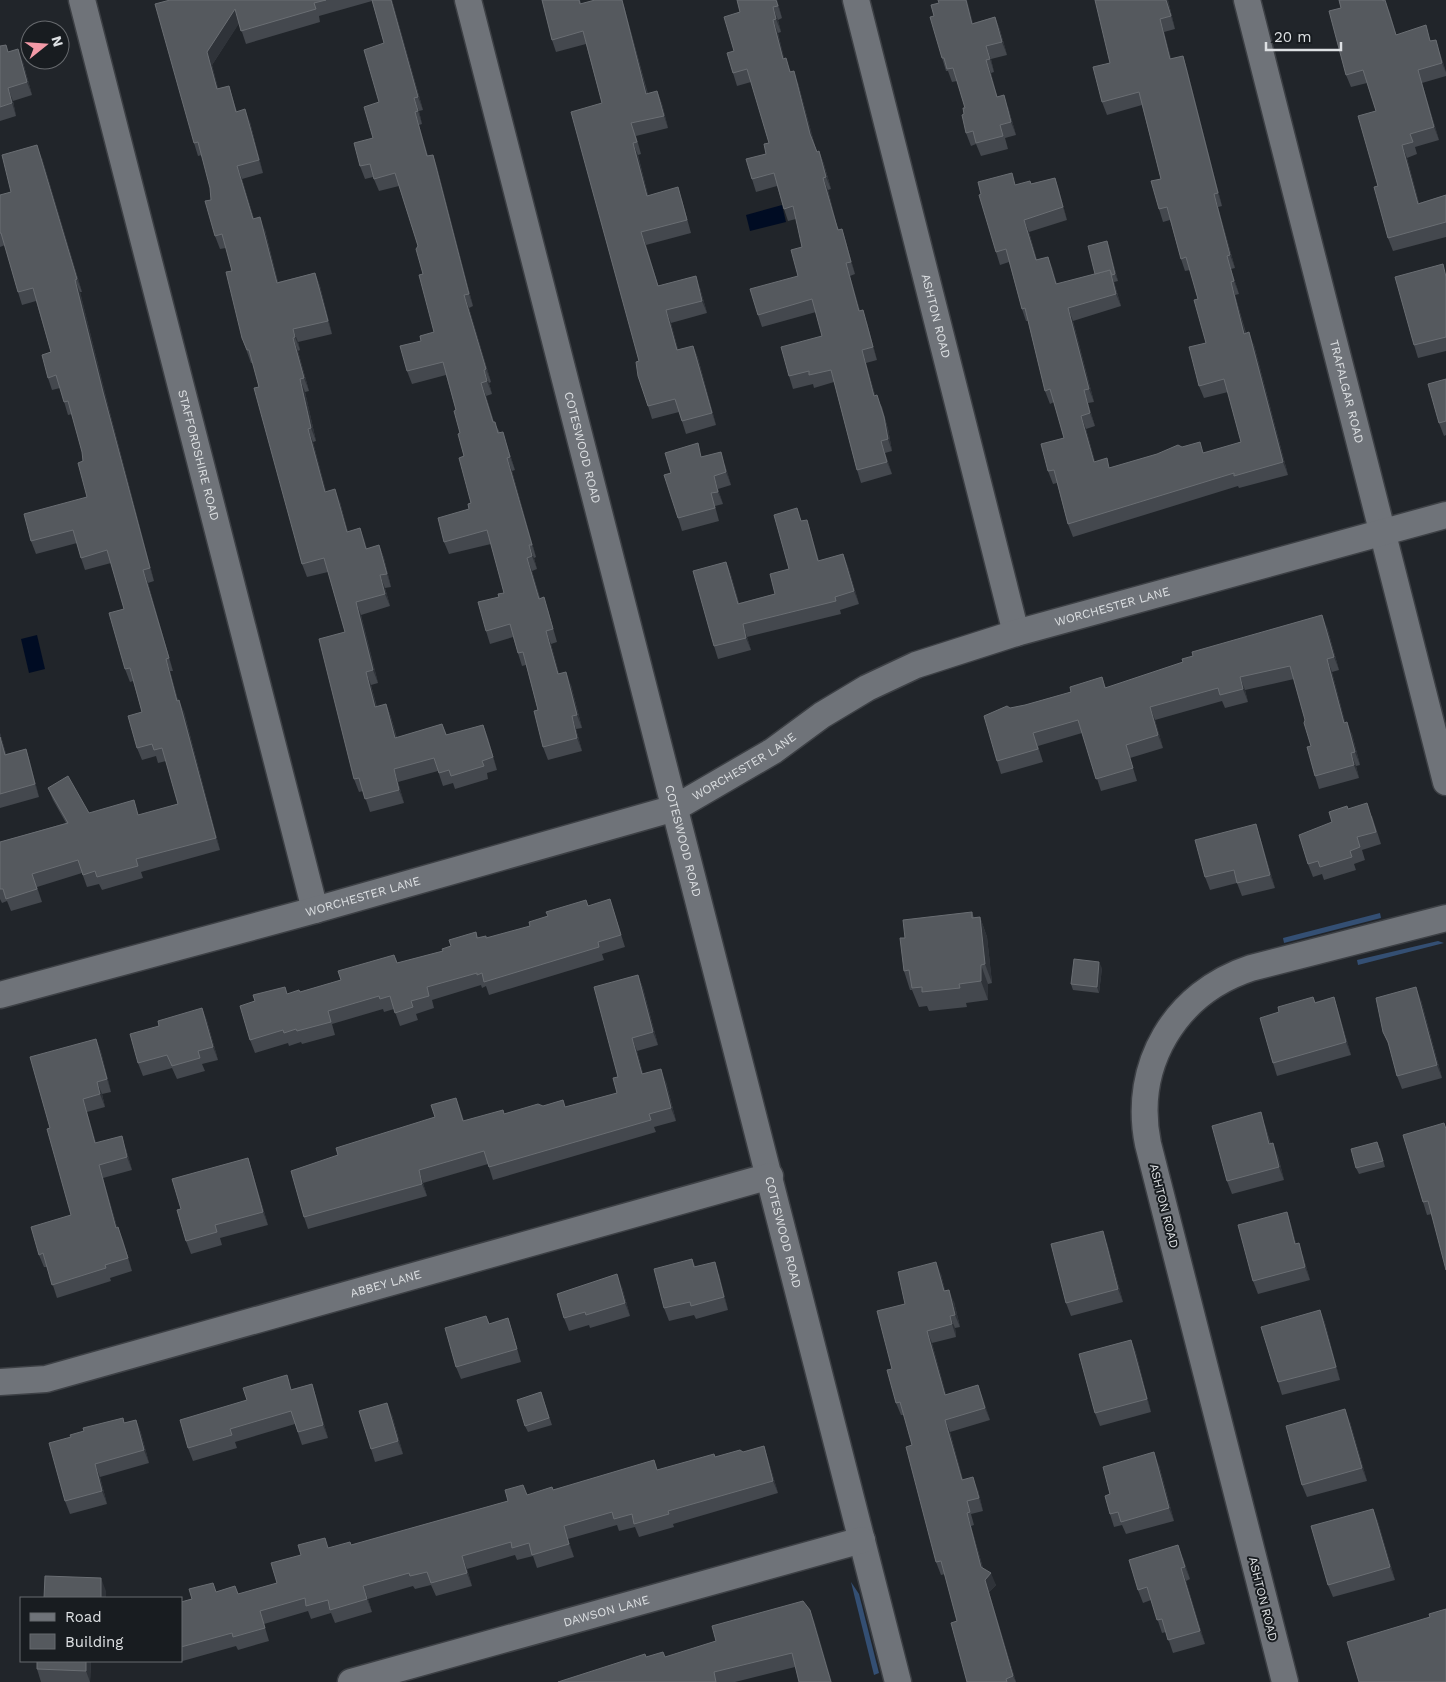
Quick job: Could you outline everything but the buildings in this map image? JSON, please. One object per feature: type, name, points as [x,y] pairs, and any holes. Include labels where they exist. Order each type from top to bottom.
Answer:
[{"type":"street","name":"STAFFORDSHIRE ROAD","points":[[82,0],[315,910]]},
{"type":"street","name":"COTESWOOD ROAD","points":[[468,0],[898,1682]]},
{"type":"street","name":"ASHTON ROAD","points":[[856,0],[1016,633]]},
{"type":"street","name":"TRAFALGAR ROAD","points":[[1247,0],[1384,532],[1446,782]]},
{"type":"street","name":"WORCHESTER LANE","points":[[0,995],[315,910],[675,808],[773,751],[822,715],[868,688],[916,664],[1016,633],[1446,515]]},
{"type":"street","name":"ASHTON ROAD","points":[[1285,1682],[1148,1144],[1144,1114],[1147,1083],[1154,1058],[1168,1029],[1195,998],[1223,979],[1251,968],[1446,918]]},
{"type":"street","name":"ABBEY LANE","points":[[0,1382],[46,1379],[770,1176]]},
{"type":"street","name":"DAWSON LANE","points":[[351,1682],[862,1540]]},
{"type":"shaded area","points":[[782,205],[786,222],[750,231],[746,215]]},
{"type":"shaded area","points":[[37,635],[45,669],[29,673],[21,639]]},
{"type":"shaded area","points":[[1380,913],[1381,918],[1284,943],[1283,938]]},
{"type":"shaded area","points":[[1438,941],[1444,943],[1358,965],[1357,960]]},
{"type":"shaded area","points":[[851,1582],[859,1594],[879,1673],[874,1675]]}]
